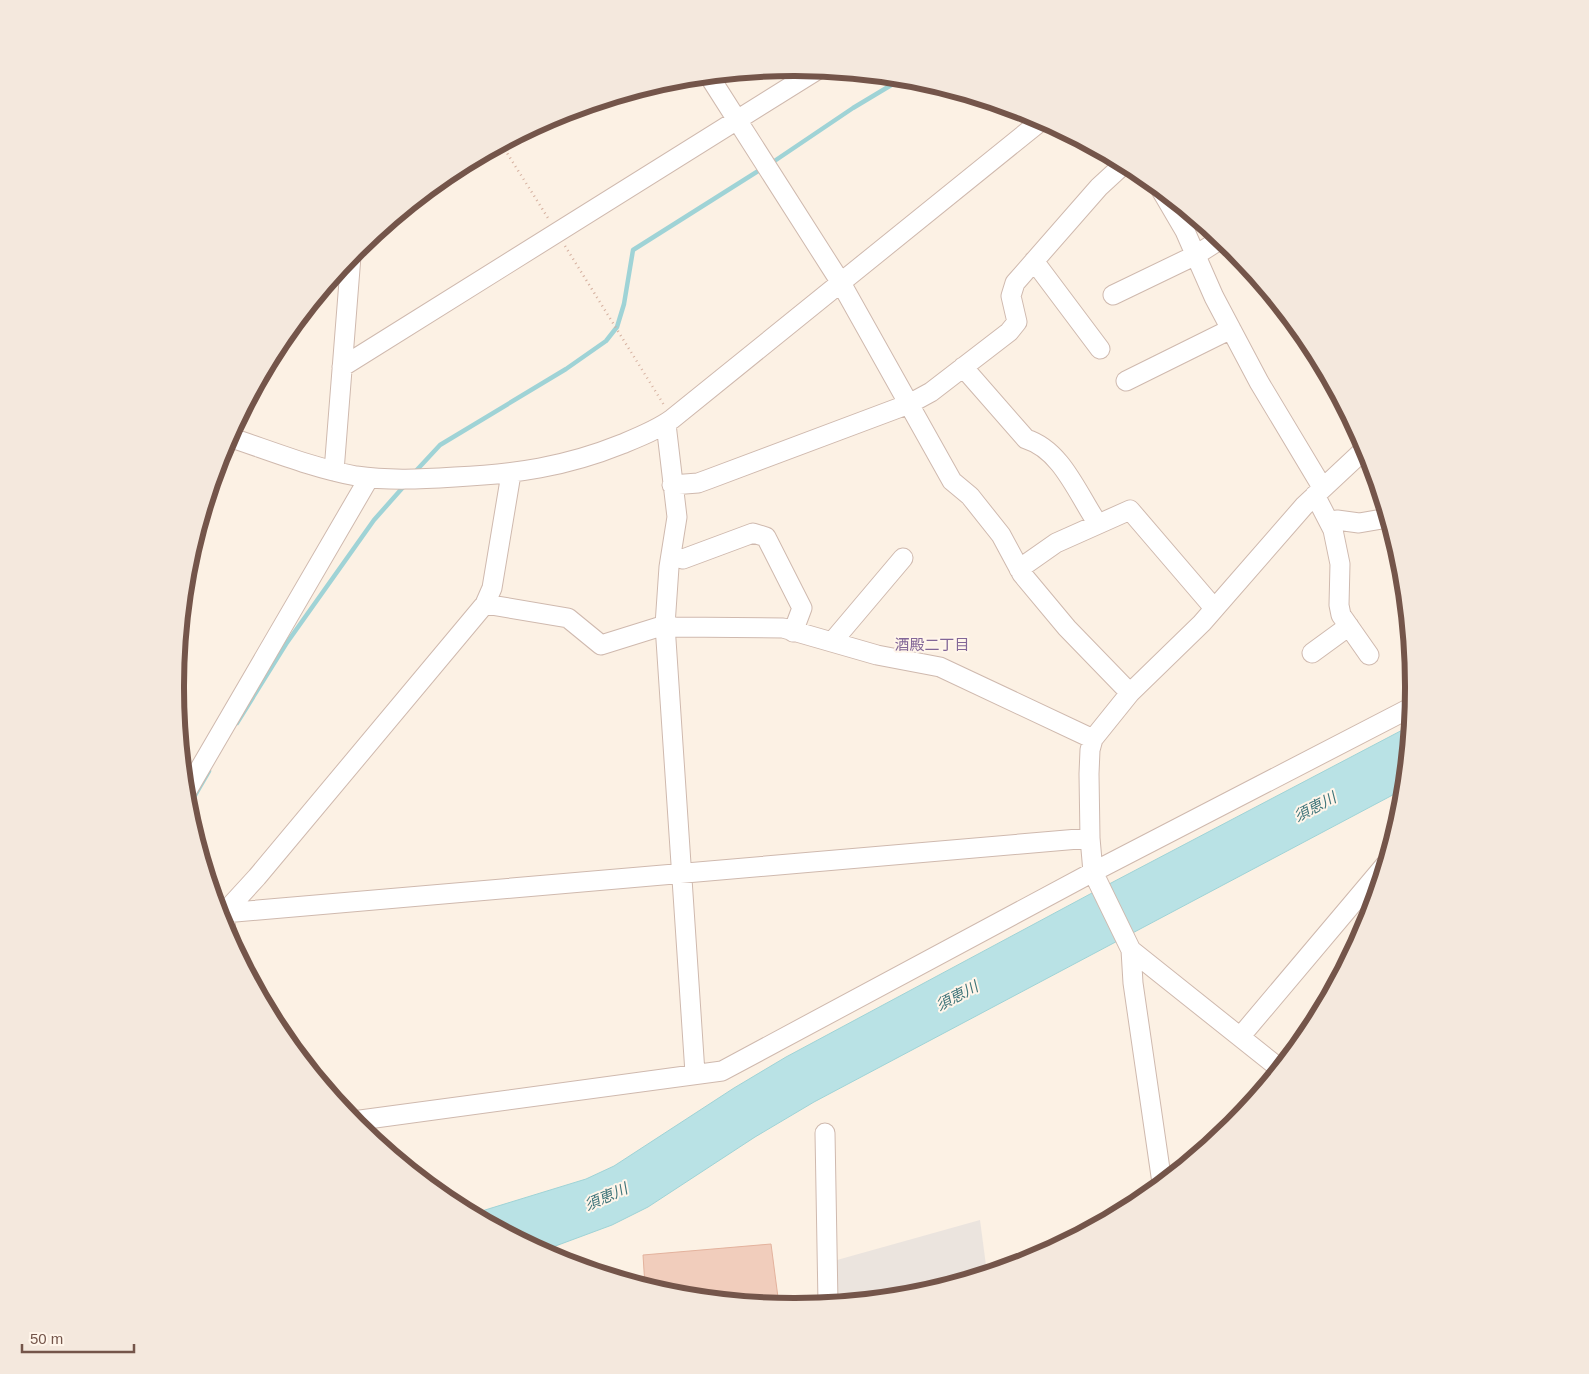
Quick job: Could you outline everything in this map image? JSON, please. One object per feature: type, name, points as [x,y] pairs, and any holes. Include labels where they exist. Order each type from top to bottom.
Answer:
[{"type":"street","points":[[342,367],[735,119],[806,77]]},
{"type":"street","points":[[712,81],[841,283],[952,481],[970,496],[1001,535],[1019,569],[1068,628],[1130,693]]},
{"type":"street","points":[[236,439],[334,471],[369,478],[407,480],[511,474],[569,464],[601,453],[669,421],[1035,126]]},
{"type":"street","points":[[672,485],[698,483],[909,404],[931,392],[1009,332],[1017,322],[1011,296],[1015,283],[1098,187],[1118,169]]},
{"type":"street","points":[[1170,205],[1185,231],[1231,329],[1318,491],[1330,524],[1340,564],[1339,606],[1342,615],[1369,655]]},
{"type":"street","points":[[1113,295],[1196,255],[1214,244]]},
{"type":"street","points":[[1034,261],[1100,349]]},
{"type":"street","points":[[334,471],[342,367],[346,273]]},
{"type":"street","points":[[1126,381],[1231,329]]},
{"type":"street","points":[[963,367],[1026,439],[1039,443],[1051,452],[1098,524]]},
{"type":"street","points":[[669,421],[672,485],[677,517],[671,556],[665,625],[680,874],[695,1073]]},
{"type":"street","points":[[1161,1176],[1128,944],[1095,879],[1090,838],[1090,750],[1093,739],[1130,693],[1214,608],[1247,568],[1318,491],[1359,454]]},
{"type":"street","points":[[227,913],[485,604],[492,588],[511,474]]},
{"type":"street","points":[[192,784],[369,478]]},
{"type":"street","points":[[1019,569],[1056,543],[1130,510],[1214,608]]},
{"type":"street","points":[[1330,524],[1337,520],[1359,523],[1381,519]]},
{"type":"street","points":[[671,556],[683,559],[753,533],[766,537],[802,608],[793,632]]},
{"type":"street","points":[[832,642],[903,558]]},
{"type":"street","points":[[485,604],[568,618],[601,645],[665,625],[675,627],[783,628],[877,655],[940,667],[1093,739]]},
{"type":"street","points":[[1312,653],[1349,626]]},
{"type":"street","points":[[364,1120],[695,1073],[722,1071],[1095,879],[1404,711]]},
{"type":"street","points":[[229,917],[680,874],[1090,838]]},
{"type":"street","points":[[1240,1037],[1375,877]]},
{"type":"street","points":[[1128,944],[1275,1064]]},
{"type":"street","points":[[826,1134],[828,1296]]},
{"type":"path","points":[[505,149],[669,421]]},
{"type":"shaded area","points":[[980,1220],[986,1267],[914,1286],[874,1293],[837,1296],[837,1260]]},
{"type":"water","name":"須恵川","points":[[1404,729],[1396,793],[814,1102],[755,1137],[648,1207],[612,1225],[552,1247],[524,1235],[481,1211],[586,1179],[614,1166],[734,1088],[786,1057]]},
{"type":"building","points":[[771,1244],[778,1297],[715,1293],[645,1279],[643,1255]]},
{"type":"waterway","points":[[770,164],[853,108],[893,84]]},
{"type":"waterway","points":[[414,473],[440,445],[566,369],[606,341],[617,327],[624,304],[633,250],[763,168]]},
{"type":"waterway","points":[[237,723],[286,644],[374,520],[405,485]]},
{"type":"waterway","points":[[194,797],[209,771]]},
{"type":"district","name":"酒殿二丁目","points":[[932,645]]}]
